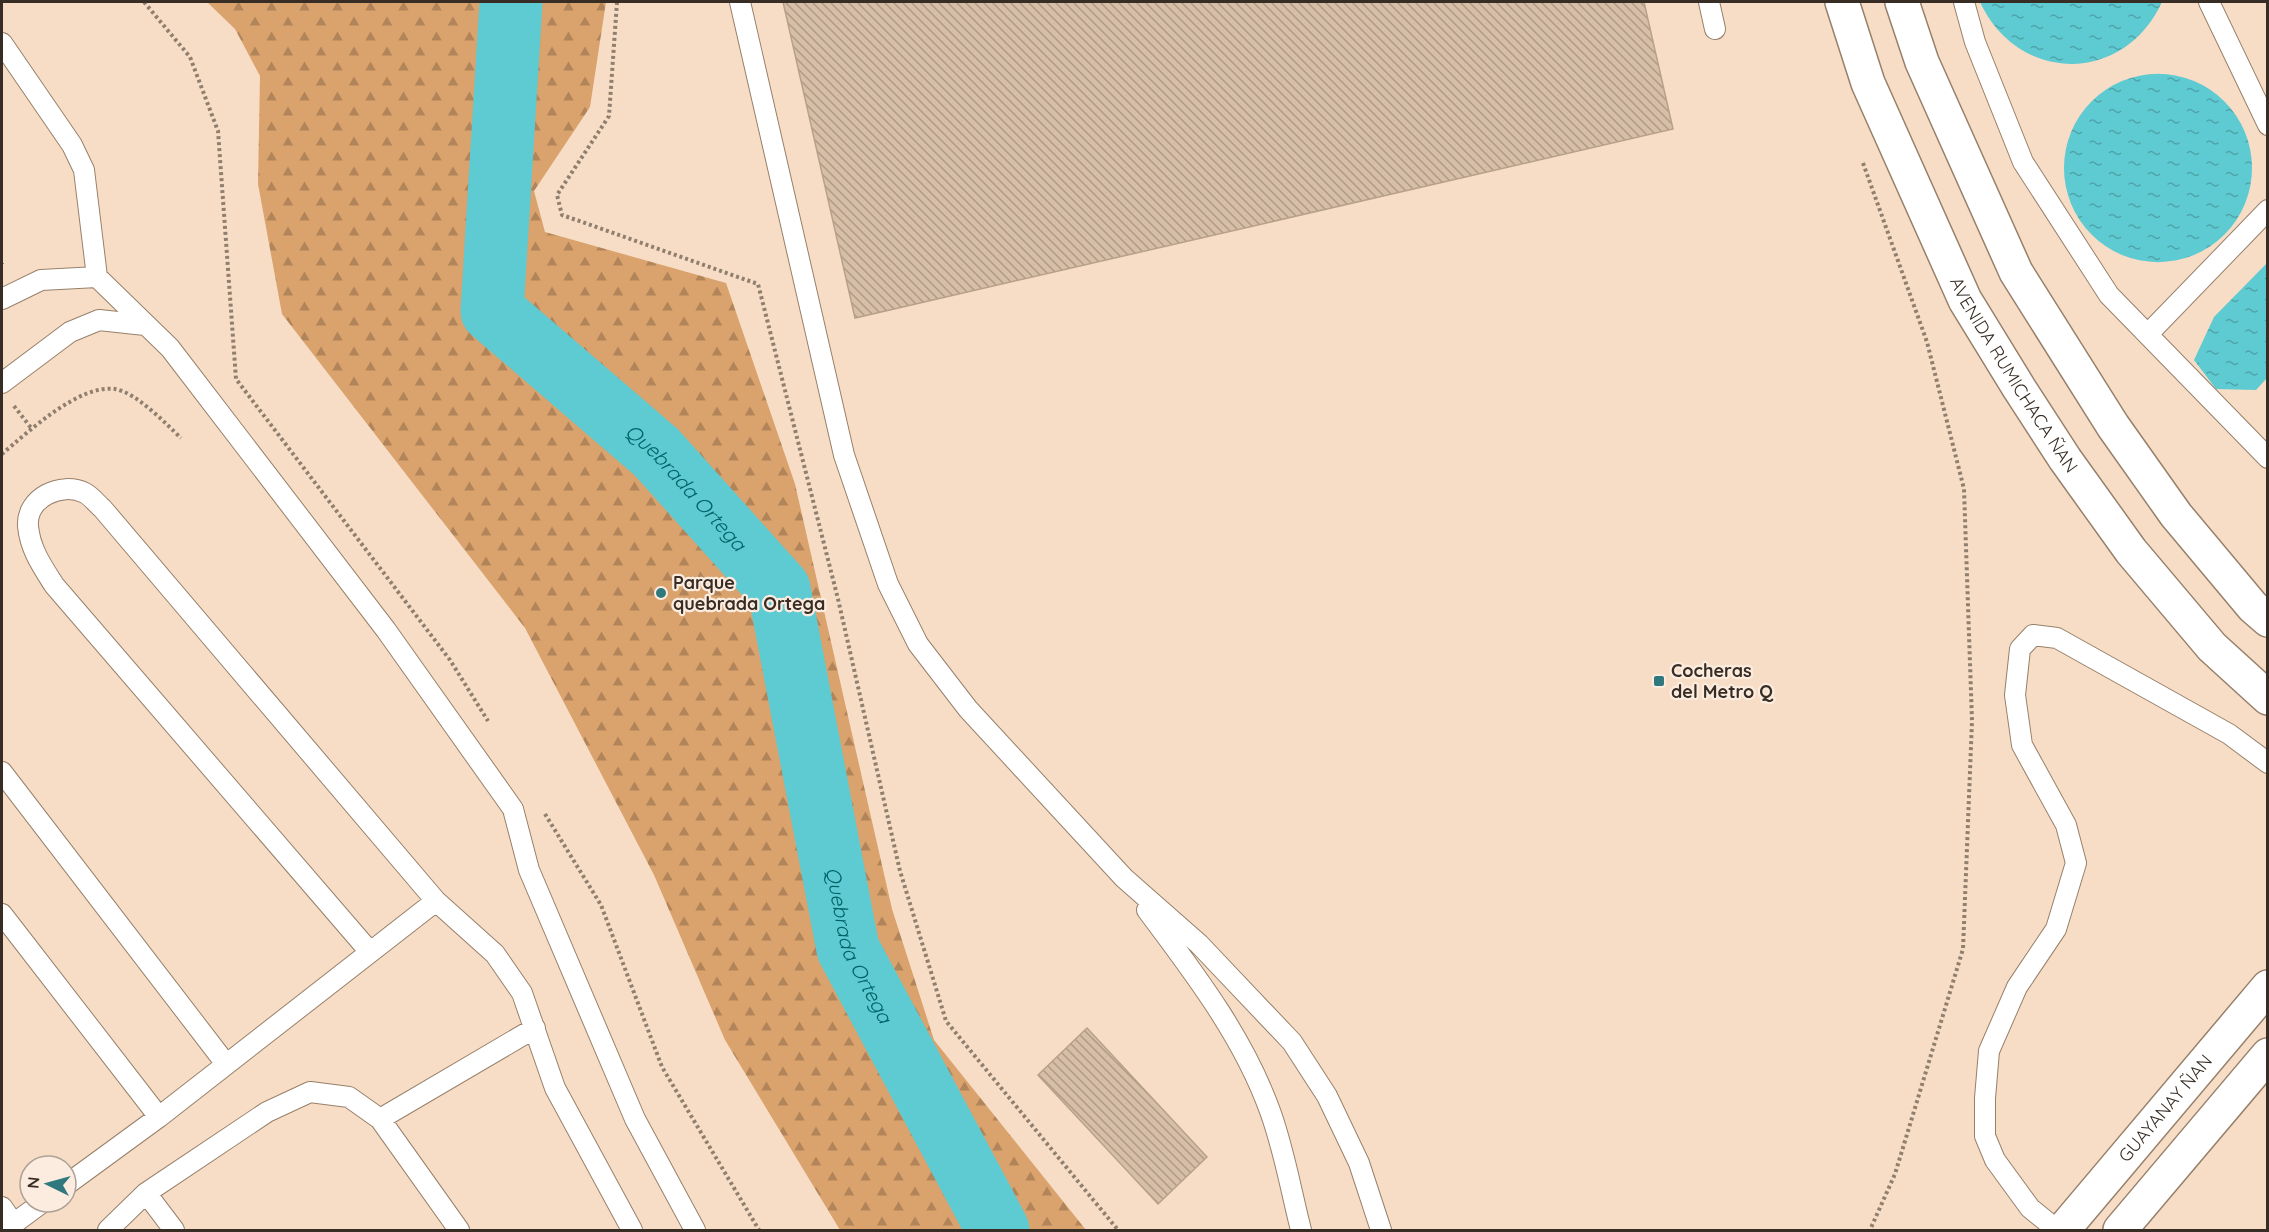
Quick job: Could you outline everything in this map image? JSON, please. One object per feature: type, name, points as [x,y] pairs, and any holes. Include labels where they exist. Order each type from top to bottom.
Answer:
[{"type":"main road","name":"AVENIDA RUMICHACA ÑAN","points":[[1842,2],[1868,83],[1965,300],[2065,459],[2131,551],[2212,647],[2268,698]]},
{"type":"main road","points":[[1902,2],[1922,62],[2016,272],[2073,367],[2176,515],[2253,607],[2268,620]]},
{"type":"main road","name":"GUAYANAY ÑAN","points":[[2062,1230],[2268,987]]},
{"type":"main road","points":[[2120,1230],[2268,1055]]},
{"type":"lane","points":[[740,2],[844,455],[888,584],[918,644],[968,709],[1124,878],[1198,944],[1292,1042],[1327,1096],[1359,1163],[1381,1230]]},
{"type":"lane","points":[[1709,2],[1715,29]]},
{"type":"lane","points":[[1964,2],[1975,42],[2023,162],[2109,295],[2268,458]]},
{"type":"lane","points":[[2209,2],[2268,126]]},
{"type":"lane","points":[[2,43],[72,145],[84,170],[97,277],[170,348],[386,630],[513,809],[529,870],[635,1119],[695,1230]]},
{"type":"lane","points":[[2148,334],[2268,210]]},
{"type":"lane","points":[[2,300],[41,280],[97,277]]},
{"type":"lane","points":[[2,383],[69,332],[99,320],[145,325]]},
{"type":"lane","points":[[370,952],[54,585],[32,550],[28,523],[38,500],[59,488],[84,492],[102,508],[435,901],[495,954],[522,993],[555,1088],[632,1230]]},
{"type":"lane","points":[[2057,1230],[2030,1209],[1995,1160],[1985,1136],[1984,1098],[1989,1051],[2017,987],[2056,929],[2076,863],[2066,825],[2022,745],[2014,696],[2020,650],[2033,635],[2057,638],[2229,734],[2268,763]]},
{"type":"lane","points":[[2,772],[226,1064]]},
{"type":"lane","points":[[1124,878],[1200,982],[1233,1032],[1270,1111],[1301,1230]]},
{"type":"lane","points":[[78,1176],[159,1117],[435,901]]},
{"type":"lane","points":[[2,914],[159,1117]]},
{"type":"lane","points":[[380,1119],[535,1028]]},
{"type":"lane","points":[[108,1230],[146,1193],[267,1112],[310,1092],[349,1097],[380,1119],[459,1230]]},
{"type":"lane","points":[[146,1193],[174,1230]]},
{"type":"lane","points":[[2,1207],[9,1227],[27,1214]]},
{"type":"path","points":[[144,2],[190,57],[218,131],[236,379],[450,660],[494,731]]},
{"type":"path","points":[[617,2],[609,116],[557,195],[562,215],[758,284],[838,599],[900,871],[946,1021],[1118,1230]]},
{"type":"path","points":[[1859,152],[1927,342],[1964,489],[1972,721],[1962,949],[1895,1174],[1870,1230]]},
{"type":"path","points":[[2,454],[84,393],[115,389],[148,407],[181,438]]},
{"type":"path","points":[[545,813],[601,904],[662,1067],[759,1230]]},
{"type":"green space","points":[[207,2],[606,2],[590,107],[534,191],[545,232],[726,283],[795,484],[892,909],[934,1040],[1086,1230],[840,1230],[725,1040],[654,875],[525,628],[282,314],[258,184],[260,76],[235,29]]},
{"type":"water","points":[[1980,2],[2162,2],[2145,29],[2123,49],[2098,60],[2071,64],[2044,60],[2019,48],[1997,29]]},
{"type":"water","points":[[2149,74],[2167,74],[2194,81],[2225,101],[2245,132],[2252,168],[2245,204],[2225,235],[2194,255],[2167,262],[2149,262],[2114,251],[2098,241],[2085,228],[2068,195],[2064,177],[2064,159],[2075,124],[2085,108],[2098,95],[2131,78]]},
{"type":"water","points":[[2267,263],[2267,378],[2256,390],[2216,389],[2194,360],[2214,317]]},
{"type":"building","points":[[783,2],[1644,2],[1673,129],[855,318]]},
{"type":"building","points":[[1087,1028],[1207,1157],[1158,1204],[1038,1075]]},
{"type":"waterway","name":"Quebrada Ortega","points":[[511,2],[492,311],[656,452],[779,589],[848,949],[998,1230]]},
{"type":"place","name":"Parque quebrada Ortega","points":[[661,593]]},
{"type":"place","name":"Cocheras del Metro Q","points":[[1659,681]]}]
